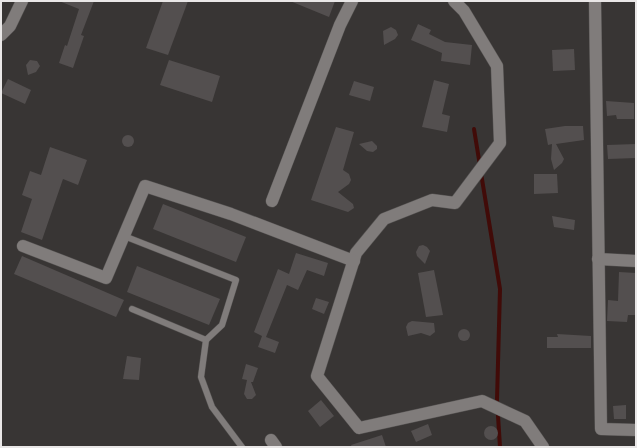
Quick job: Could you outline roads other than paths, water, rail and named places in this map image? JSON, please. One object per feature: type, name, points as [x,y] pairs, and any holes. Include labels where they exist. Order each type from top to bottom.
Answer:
[{"type":"street","points":[[1,35],[10,26],[22,1]]},
{"type":"street","points":[[272,201],[340,24],[352,1]]},
{"type":"street","points":[[454,1],[464,11],[497,66],[500,143],[455,203],[432,200],[384,219],[356,253],[317,376],[359,428],[482,401],[525,421],[543,447]]},
{"type":"street","points":[[595,1],[601,429],[636,430]]},
{"type":"street","points":[[23,246],[106,278],[145,186],[231,214],[354,261]]},
{"type":"street","points":[[598,259],[636,261]]},
{"type":"lane","points":[[124,236],[236,280],[222,325],[206,340],[201,377],[212,407],[242,447]]},
{"type":"lane","points":[[132,309],[206,340]]},
{"type":"waterway","points":[[474,129],[480,166]]},
{"type":"waterway","points":[[481,173],[500,289],[497,400],[500,447]]}]
